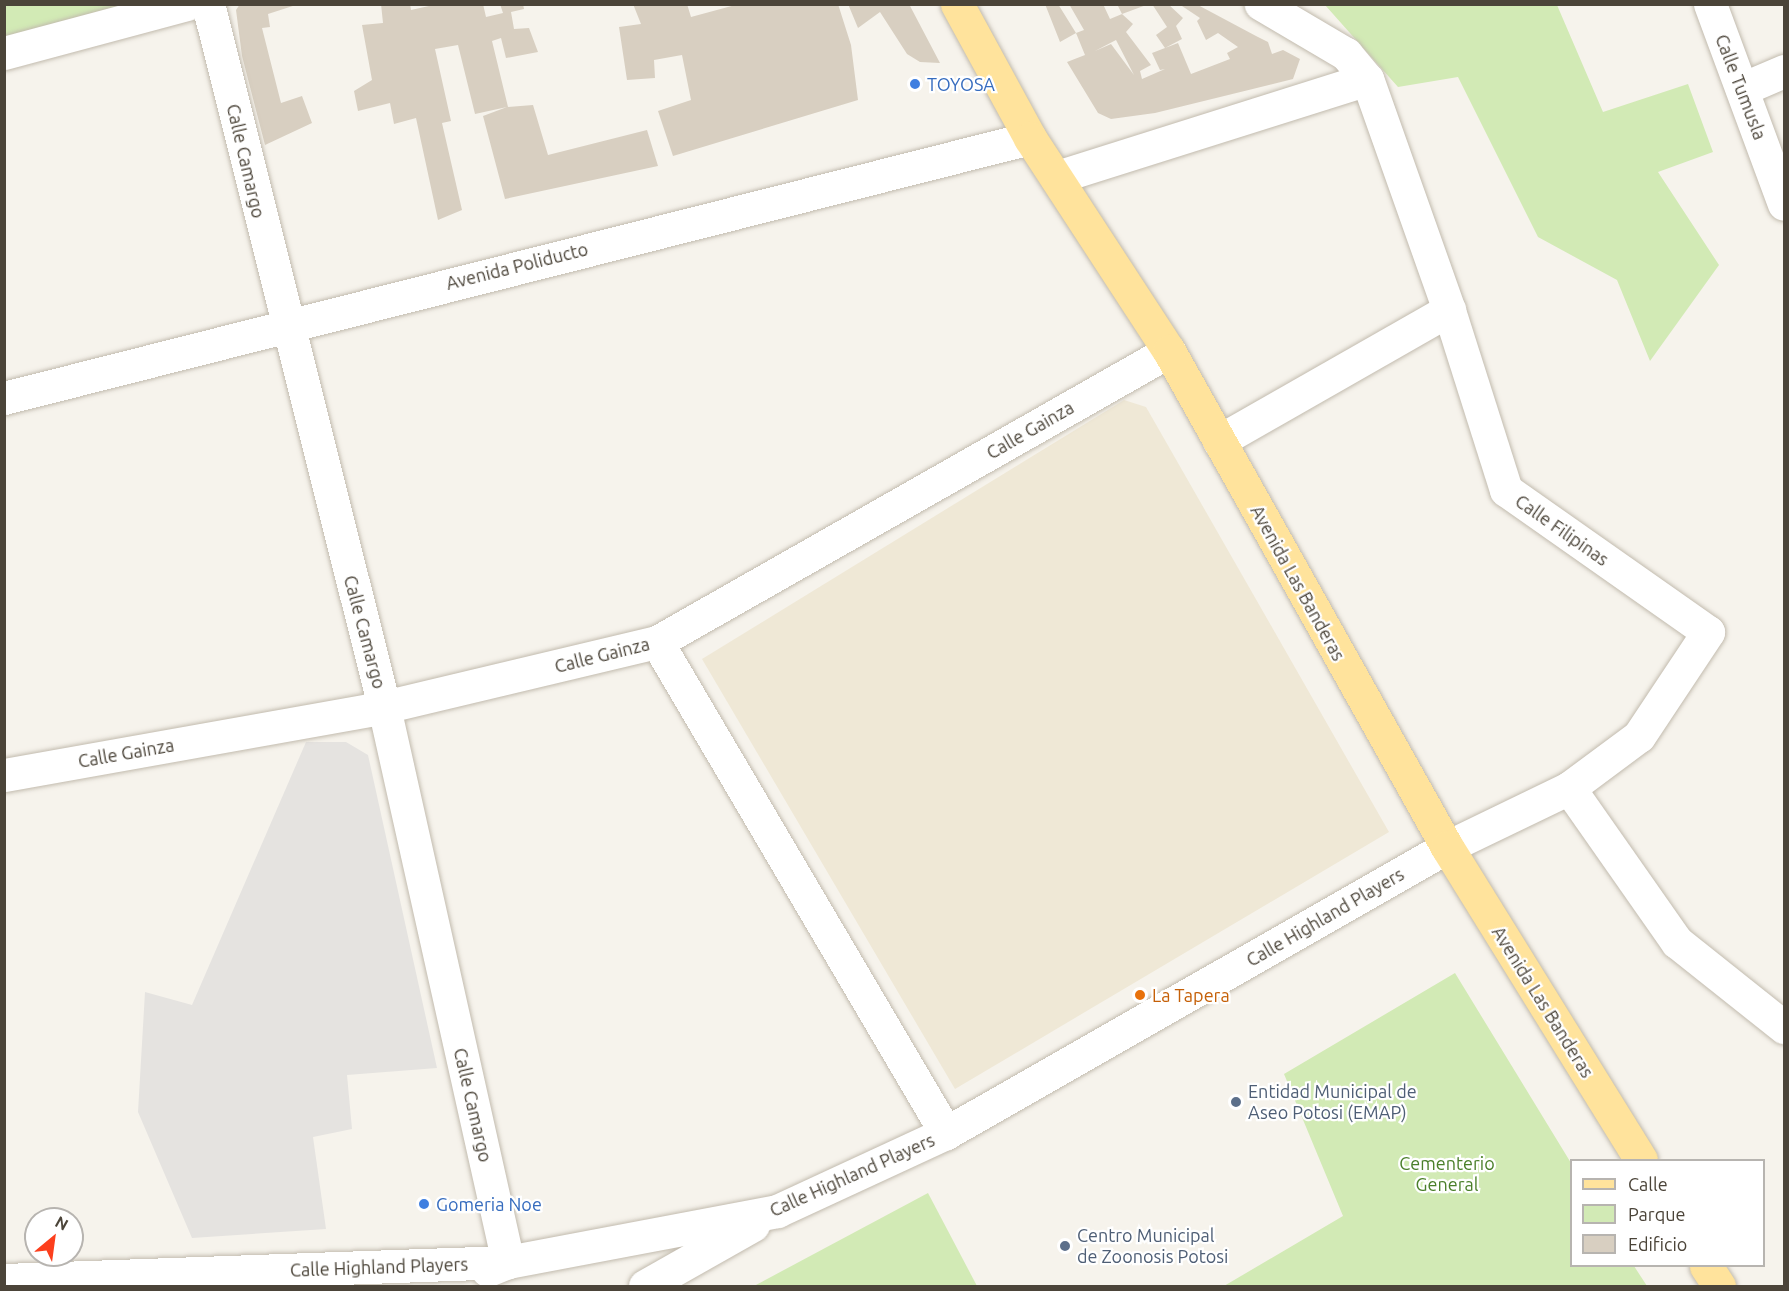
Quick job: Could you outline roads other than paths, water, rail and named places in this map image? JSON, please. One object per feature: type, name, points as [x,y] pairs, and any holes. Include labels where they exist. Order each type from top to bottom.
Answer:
[{"type":"main road","name":"Avenida Las Banderas","points":[[957,4],[1030,138],[1058,177],[1169,351],[1447,847],[1640,1159]]},
{"type":"main road","points":[[1707,1267],[1719,1287]]},
{"type":"street","points":[[4,53],[187,4]]},
{"type":"street","name":"Calle Camargo","points":[[208,4],[285,324],[384,707],[508,1262]]},
{"type":"street","name":"Calle Filipinas","points":[[1261,4],[1346,54],[1367,79],[1449,310],[1506,490],[1708,632],[1639,736],[1569,788],[1447,847]]},
{"type":"street","name":"Calle Tumusla","points":[[1710,4],[1785,204]]},
{"type":"street","points":[[1742,89],[1785,71]]},
{"type":"street","points":[[1058,177],[1367,79]]},
{"type":"street","name":"Avenida Poliducto","points":[[4,398],[285,324],[1030,138]]},
{"type":"street","points":[[1219,441],[1449,310]]},
{"type":"street","name":"Calle Gainza","points":[[4,775],[384,707],[657,642],[1169,351]]},
{"type":"street","points":[[657,642],[946,1133]]},
{"type":"street","points":[[1569,788],[1677,942],[1785,1027]]},
{"type":"street","name":"Calle Highland Players","points":[[4,1280],[508,1262],[777,1211],[946,1133],[1447,847]]},
{"type":"street","points":[[645,1287],[777,1211]]},
{"type":"street","points":[[444,1287],[508,1262]]},
{"type":"place","name":"TOYOSA","points":[[915,84]]},
{"type":"place","name":"La Tapera","points":[[1140,995]]},
{"type":"place","name":"Entidad Municipal de Aseo Potosi (EMAP)","points":[[1236,1102]]},
{"type":"place","name":"Gomeria Noe","points":[[424,1204]]},
{"type":"place","name":"Centro Municipal de Zoonosis Potosi","points":[[1065,1246]]},
{"type":"park label","name":"Cementerio General","points":[[1447,1174]]}]
